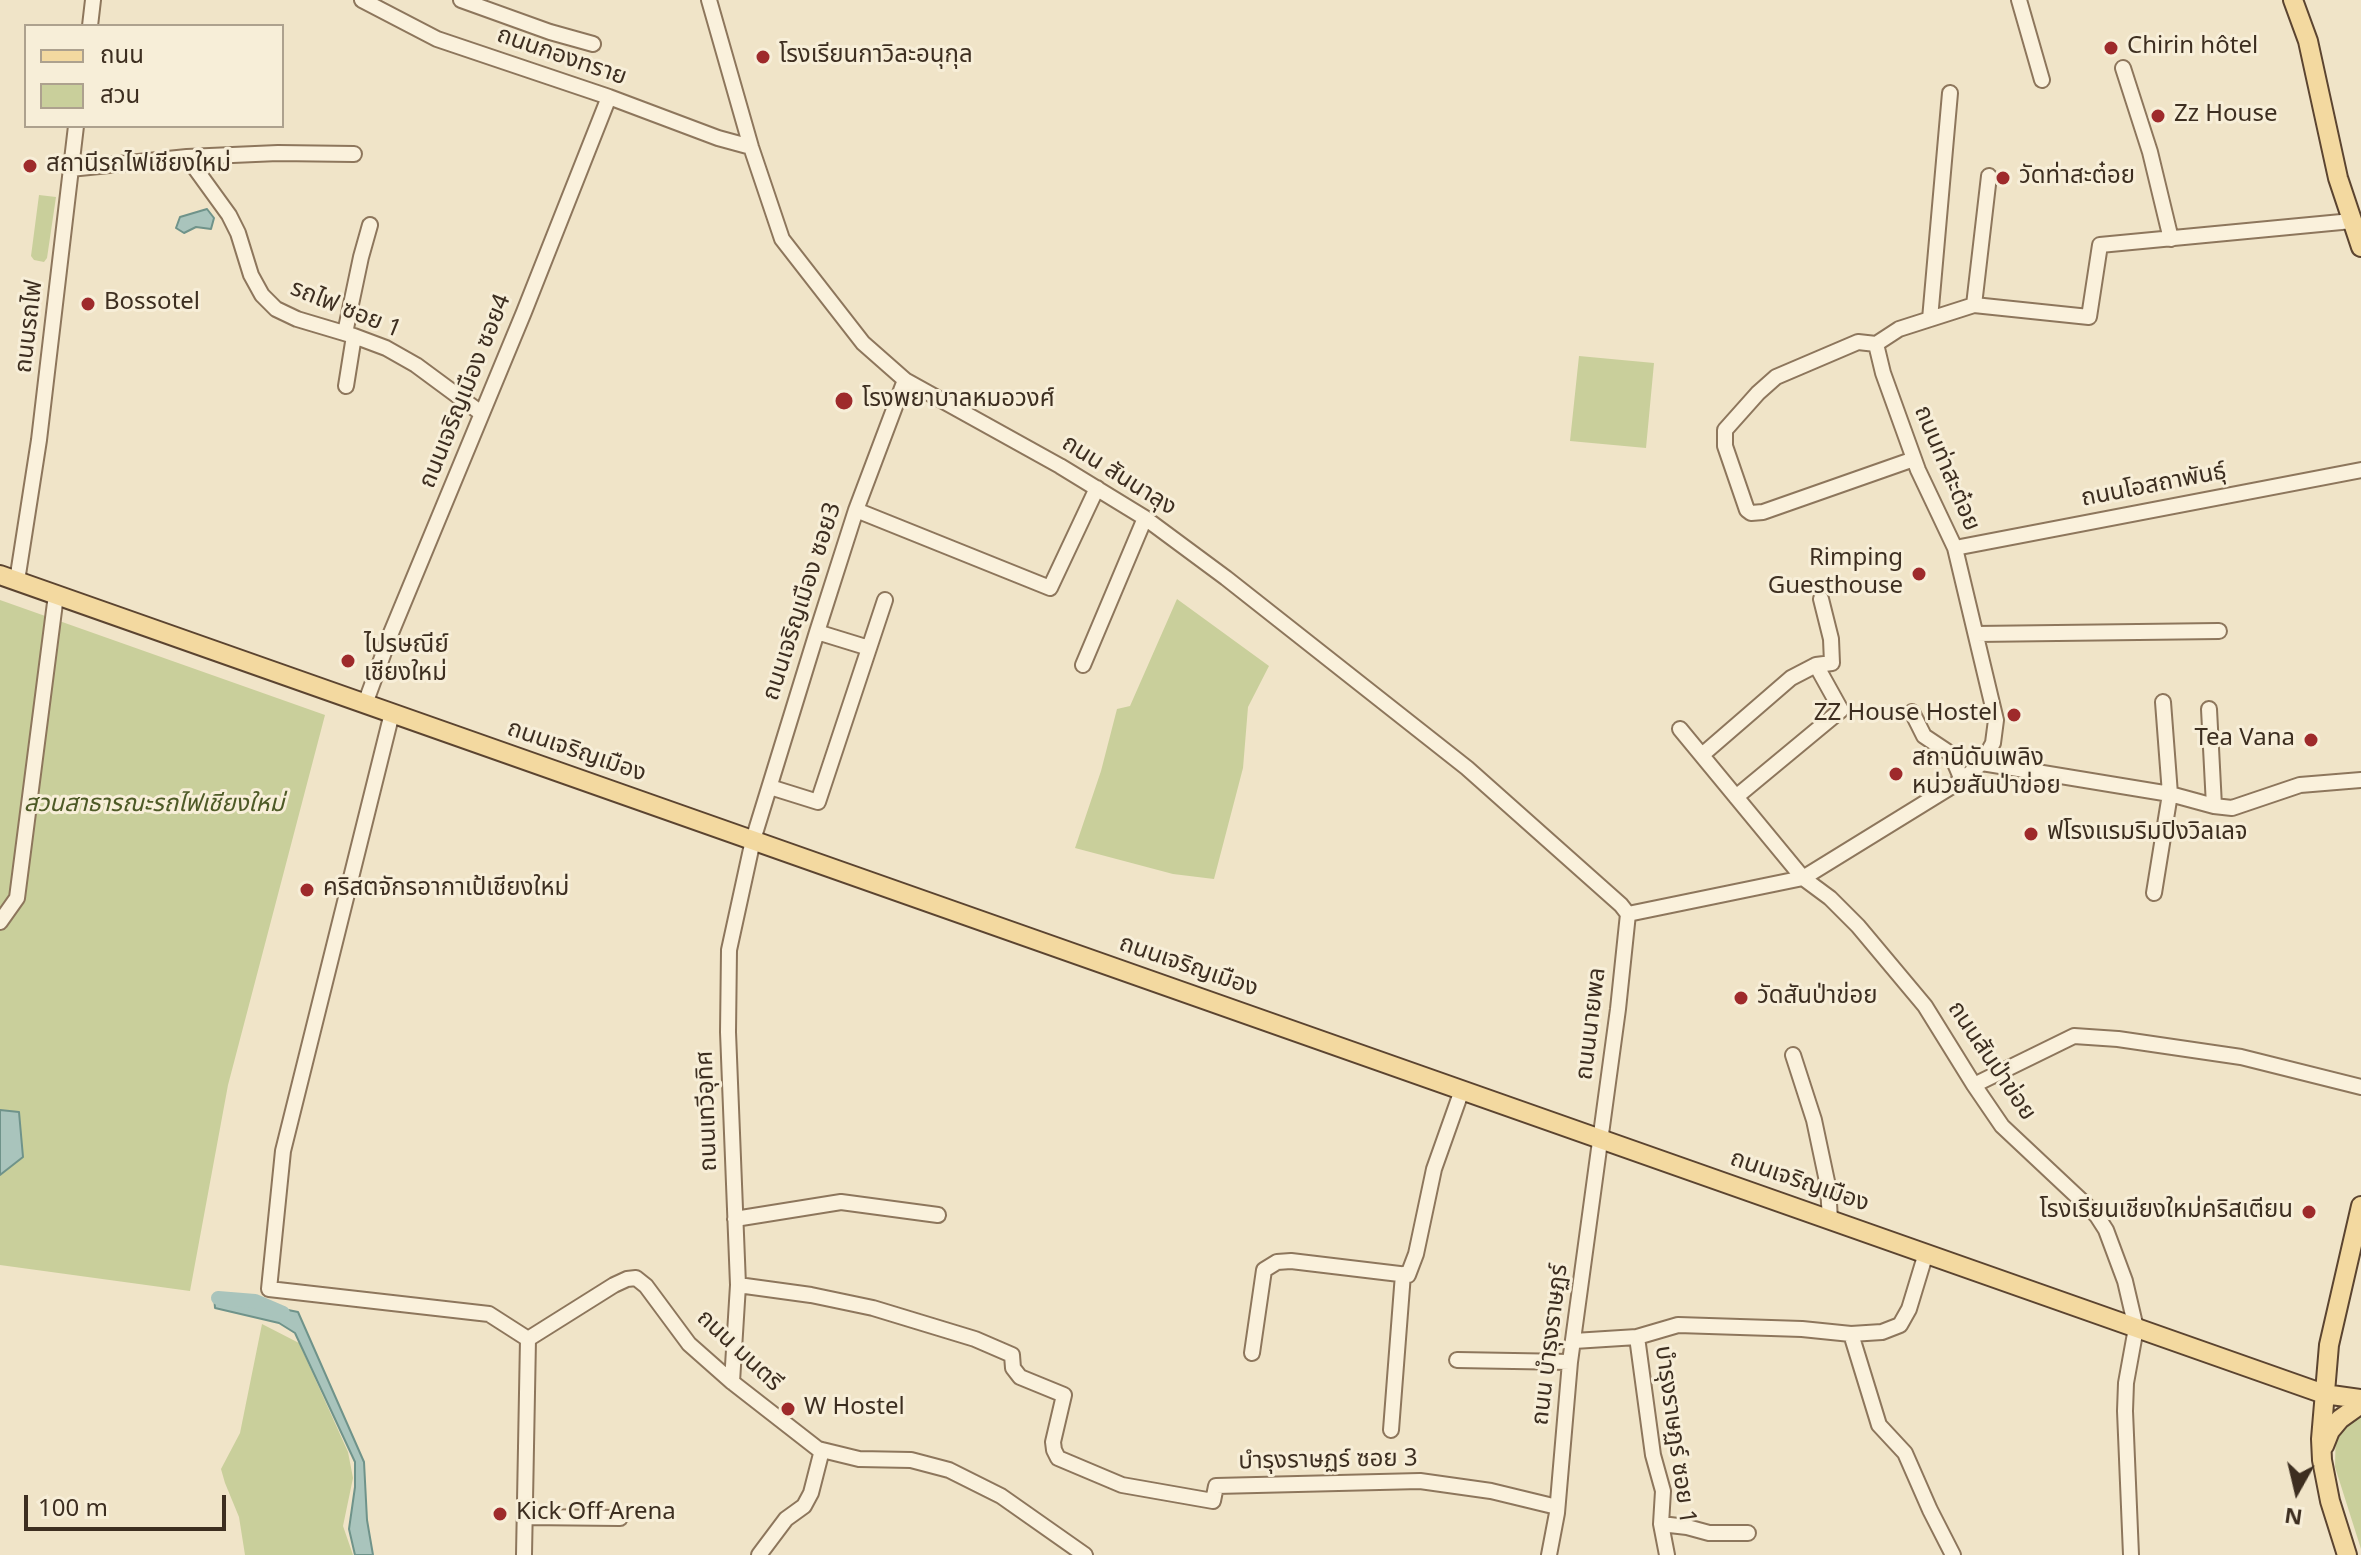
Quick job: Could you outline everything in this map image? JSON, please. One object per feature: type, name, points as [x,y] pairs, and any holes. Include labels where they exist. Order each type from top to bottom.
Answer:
[{"type":"main road","points":[[2293,0],[2308,41],[2338,178],[2361,247]]},
{"type":"main road","name":"ถนนเจริญเมือง","points":[[8,578],[2324,1394],[2361,1401]]},
{"type":"main road","points":[[2347,1555],[2330,1501],[2322,1460],[2324,1394],[2334,1317],[2361,1206]]},
{"type":"main road","points":[[2322,1460],[2330,1431],[2361,1401]]},
{"type":"street","points":[[90,24],[93,0]]},
{"type":"street","name":"ถนนกองทราย","points":[[362,0],[437,39],[751,147]]},
{"type":"street","points":[[461,0],[593,44]]},
{"type":"street","name":"ถนน สันนาลุง","points":[[709,0],[751,147],[782,239],[863,343],[905,380],[1145,518],[1467,768],[1628,914]]},
{"type":"street","points":[[2019,0],[2042,80]]},
{"type":"street","points":[[2123,68],[2150,152],[2171,239]]},
{"type":"street","points":[[1930,319],[1950,93]]},
{"type":"street","name":"ถนนเจริญเมือง ซอย4","points":[[365,704],[609,97]]},
{"type":"street","name":"ถนนรถไฟ","points":[[8,578],[39,440],[76,128]]},
{"type":"street","points":[[70,169],[187,157],[354,154]]},
{"type":"street","name":"รถไฟ ซอย 1","points":[[187,157],[229,215],[251,275],[262,295],[276,309],[297,319],[386,348],[416,365],[481,413]]},
{"type":"street","points":[[1974,305],[1989,176]]},
{"type":"street","points":[[1914,459],[1763,512],[1751,513],[1747,510],[1725,446],[1725,430],[1776,377],[1858,342],[1876,344],[1899,329],[1974,305],[2089,317],[2100,245],[2352,221]]},
{"type":"street","points":[[346,386],[361,257],[370,225]]},
{"type":"street","name":"ถนนท่าสะต๋อย","points":[[1628,914],[1803,878],[1962,780],[1982,763],[1993,743],[1996,720],[1955,548],[1914,459],[1883,373],[1876,344]]},
{"type":"street","name":"ถนนเจริญเมือง ซอย3","points":[[753,840],[856,510],[905,380]]},
{"type":"street","name":"ถนนโอสถาพันธุ์","points":[[1955,548],[2361,470]]},
{"type":"street","points":[[856,510],[1050,588],[1097,488]]},
{"type":"street","points":[[1083,665],[1145,518]]},
{"type":"street","points":[[0,922],[17,898],[56,595]]},
{"type":"street","points":[[1702,755],[1791,678],[1816,665],[1832,663],[1831,639],[1821,599]]},
{"type":"street","points":[[770,787],[818,802],[885,600]]},
{"type":"street","points":[[1976,634],[2219,631]]},
{"type":"street","points":[[817,632],[869,648]]},
{"type":"street","points":[[1736,797],[1841,710],[1816,665]]},
{"type":"street","points":[[2154,893],[2170,794],[2163,702]]},
{"type":"street","points":[[2209,709],[2214,806]]},
{"type":"street","points":[[1912,712],[1924,736],[1951,754],[1962,780]]},
{"type":"street","points":[[392,713],[283,1151],[269,1289],[489,1314],[528,1339],[524,1555]]},
{"type":"street","name":"ถนนสันป่าข่อย","points":[[1680,729],[1803,878],[1830,898],[1858,926],[1925,1006],[2002,1126],[2097,1216],[2106,1230],[2125,1281],[2136,1328]]},
{"type":"street","points":[[1982,763],[2170,794],[2232,808],[2300,785],[2361,780]]},
{"type":"street","name":"ถนนเทวีอุทิศ","points":[[732,1382],[738,1285],[728,1032],[729,950],[753,840]]},
{"type":"street","name":"ถนนนายพล","points":[[1599,1139],[1628,914]]},
{"type":"street","points":[[1974,1085],[2074,1036],[2118,1039],[2241,1057],[2361,1087]]},
{"type":"street","points":[[1793,1055],[1814,1120],[1828,1186],[1830,1220]]},
{"type":"street","points":[[1252,1353],[1264,1270],[1277,1262],[1408,1275],[1416,1254],[1434,1169],[1462,1090]]},
{"type":"street","name":"ถนน บำรุงราษฏร์","points":[[1549,1555],[1599,1139]]},
{"type":"street","points":[[735,1219],[841,1202],[938,1215]]},
{"type":"street","points":[[1637,1337],[1678,1325],[1802,1329],[1851,1334],[1882,1332],[1900,1325],[1909,1309],[1926,1253]]},
{"type":"street","points":[[1391,1430],[1403,1274]]},
{"type":"street","name":"ถนน มนตรี","points":[[528,1339],[614,1285],[636,1278],[646,1286],[689,1344],[818,1449],[859,1459],[911,1460],[949,1470],[1001,1496],[1085,1555]]},
{"type":"street","name":"บำรุงราษฏร์ ซอย 3","points":[[738,1285],[811,1295],[873,1308],[975,1339],[1012,1355],[1013,1368],[1020,1377],[1064,1395],[1053,1442],[1058,1458],[1122,1485],[1213,1501],[1216,1486],[1420,1481],[1491,1491],[1557,1507]]},
{"type":"street","points":[[2131,1555],[2125,1411],[2126,1383],[2136,1328]]},
{"type":"street","points":[[1851,1334],[1879,1425],[1905,1453],[1953,1555]]},
{"type":"street","name":"บำรุงราษฏร์ ซอย 1","points":[[1574,1341],[1637,1337],[1653,1455],[1663,1491],[1661,1524],[1667,1555]]},
{"type":"street","points":[[1457,1360],[1570,1362]]},
{"type":"street","points":[[759,1555],[786,1519],[804,1506],[811,1493],[822,1450]]},
{"type":"street","points":[[526,1517],[620,1518]]},
{"type":"street","points":[[1661,1524],[1709,1533],[1748,1533]]},
{"type":"green space","points":[[39,195],[56,197],[44,262],[31,256]]},
{"type":"green space","points":[[1579,356],[1654,363],[1646,448],[1570,441]]},
{"type":"green space","points":[[1177,599],[1269,666],[1248,707],[1243,768],[1214,879],[1173,874],[1075,848],[1101,771],[1117,709],[1130,706]]},
{"type":"green space","name":"สวนสาธารณะรถไฟเชียงใหม่","points":[[0,600],[325,715],[228,1085],[190,1291],[0,1265]]},
{"type":"green space","points":[[262,1324],[299,1343],[348,1452],[353,1478],[343,1526],[353,1555],[245,1555],[239,1517],[221,1469],[240,1433]]},
{"type":"green space","points":[[2361,1417],[2361,1549],[2335,1467],[2336,1422]]},
{"type":"water","points":[[207,209],[214,218],[211,229],[196,227],[184,233],[176,228],[180,217]]},
{"type":"water","points":[[0,1110],[19,1112],[23,1157],[0,1175]]},
{"type":"water","points":[[214,1295],[298,1312],[364,1462],[367,1520],[373,1555],[355,1555],[349,1529],[355,1462],[295,1333],[279,1323],[215,1308]]},
{"type":"waterway","points":[[218,1298],[255,1301],[283,1313]]},
{"type":"place","name":"Chirin hôtel","points":[[2111,48]]},
{"type":"place","name":"โรงเรียนกาวิละอนุกุล","points":[[763,57]]},
{"type":"place","name":"Zz House","points":[[2158,116]]},
{"type":"place","name":"สถานีรถไฟเชียงใหม่","points":[[30,166]]},
{"type":"place","name":"วัดท่าสะต๋อย","points":[[2003,178]]},
{"type":"place","name":"Bossotel","points":[[88,304]]},
{"type":"place","name":"โรงพยาบาลหมอวงศ์","points":[[844,401]]},
{"type":"place","name":"Rimping Guesthouse","points":[[1919,574]]},
{"type":"place","name":"ไปรษณีย์ เชียงใหม่","points":[[348,661]]},
{"type":"place","name":"ZZ House Hostel","points":[[2014,715]]},
{"type":"place","name":"Tea Vana","points":[[2311,740]]},
{"type":"place","name":"สถานีดับเพลิง หน่วยสันป่าข่อย","points":[[1896,774]]},
{"type":"place","name":"ฟโรงแรมริมปิงวิลเลจ","points":[[2031,834]]},
{"type":"place","name":"คริสตจักรอากาเป้เชียงใหม่","points":[[307,890]]},
{"type":"place","name":"วัดสันป่าข่อย","points":[[1741,998]]},
{"type":"place","name":"โรงเรียนเชียงใหม่คริสเตียน","points":[[2309,1212]]},
{"type":"place","name":"W Hostel","points":[[788,1409]]},
{"type":"place","name":"Kick Off Arena","points":[[500,1514]]}]
